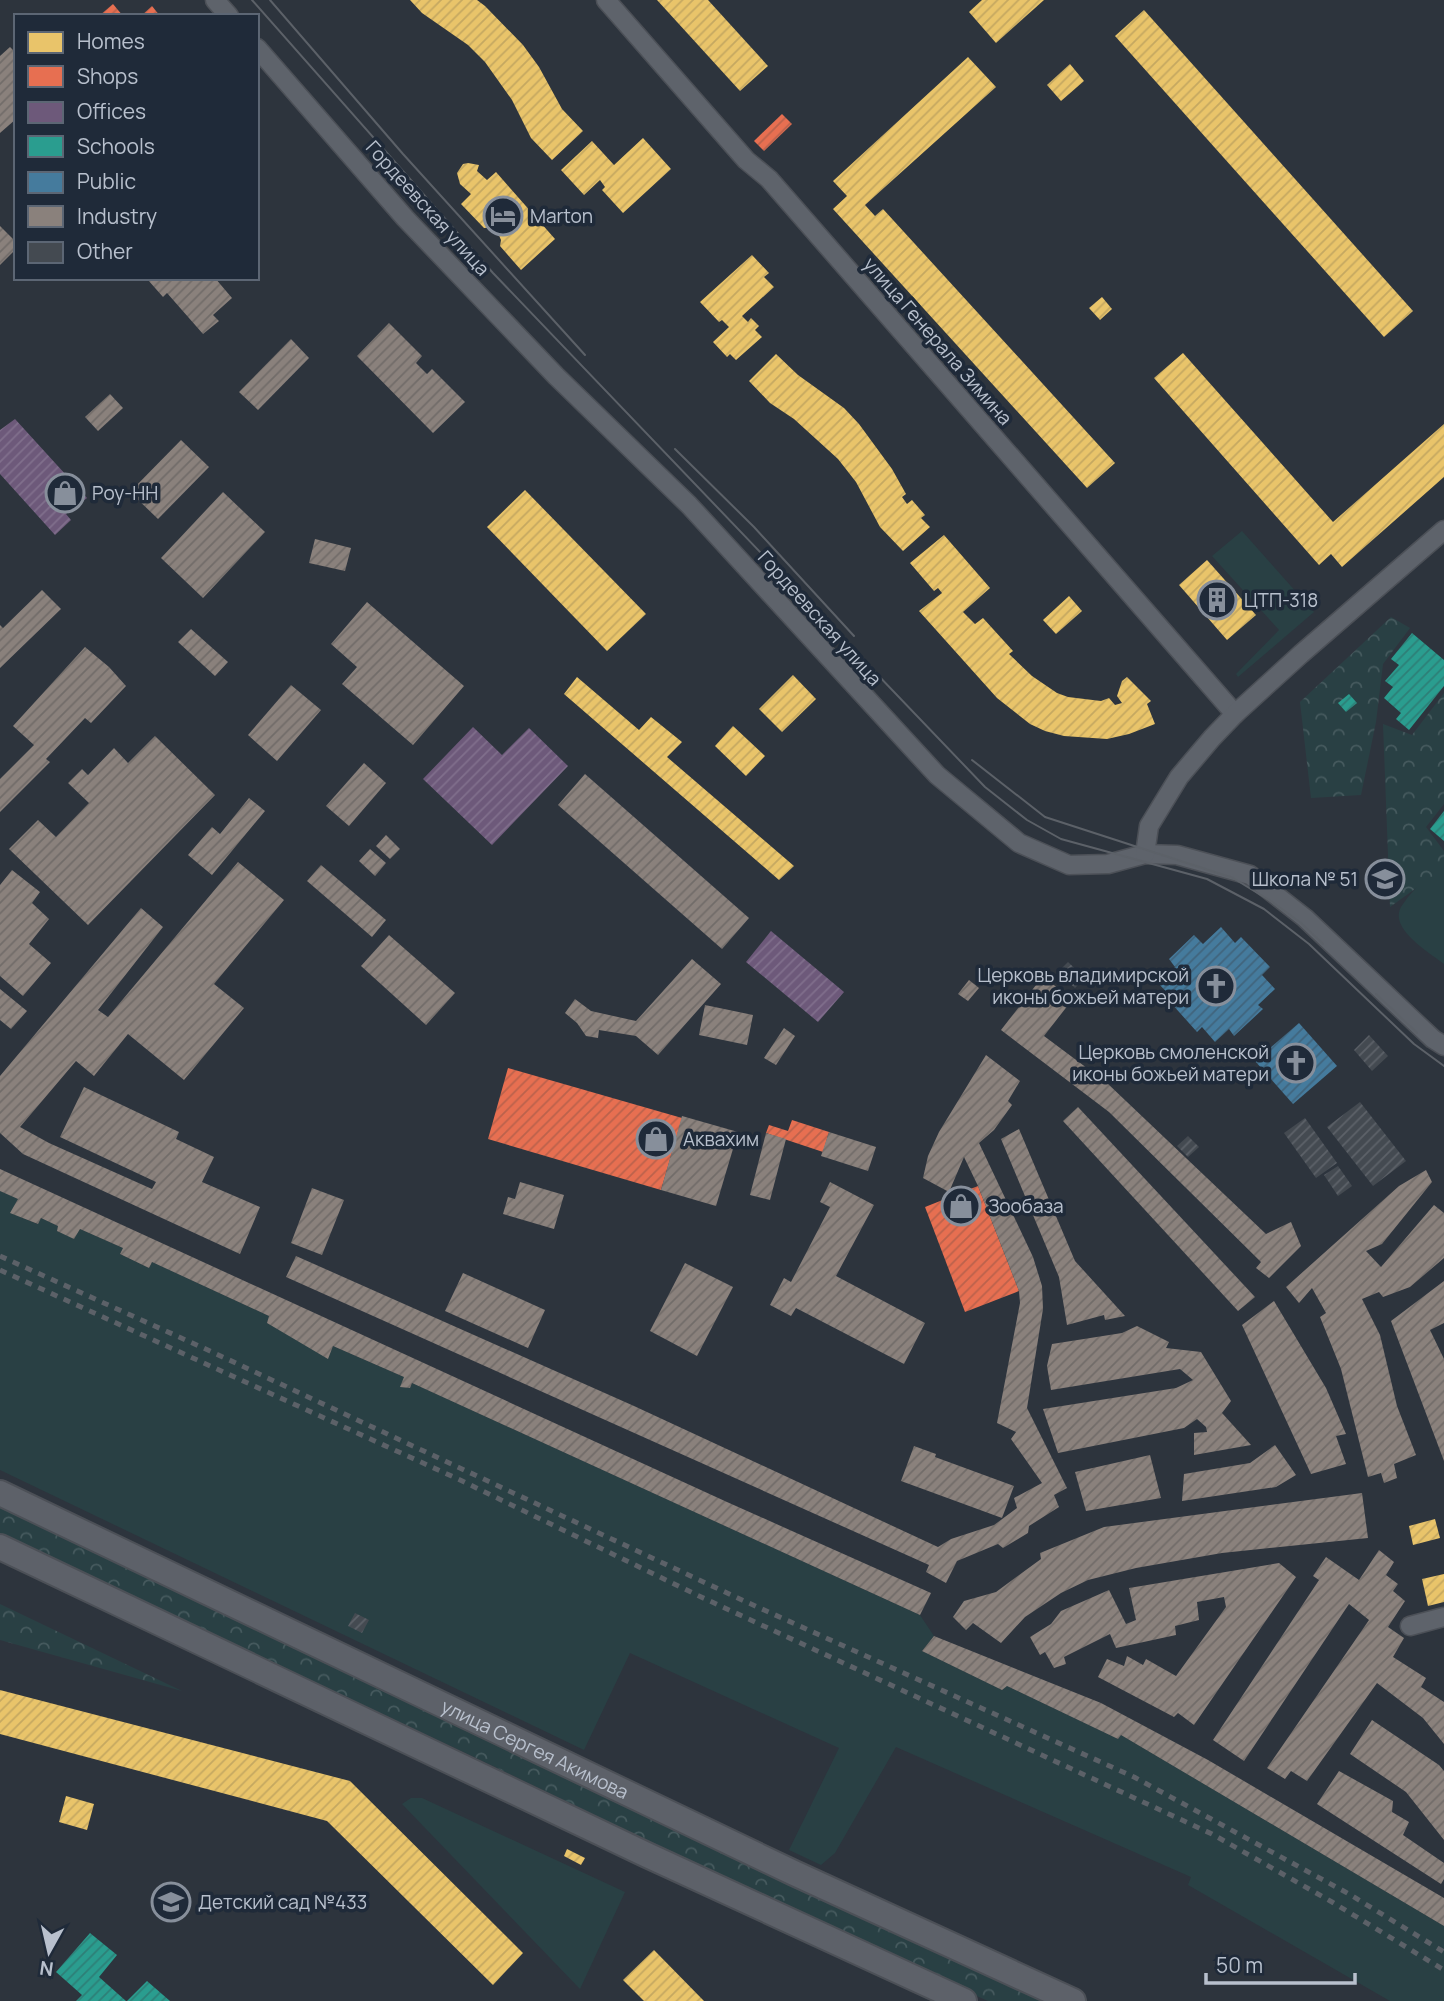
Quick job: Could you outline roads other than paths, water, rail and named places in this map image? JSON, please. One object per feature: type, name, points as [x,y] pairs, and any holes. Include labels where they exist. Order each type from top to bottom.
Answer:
[{"type":"main road","name":"улица Сергея Акимова","points":[[0,1493],[794,1873],[1073,2001]]},
{"type":"main road","points":[[0,1547],[647,1856],[964,2001]]},
{"type":"street","points":[[215,0],[227,14]]},
{"type":"street","name":"улица Генерала Зимина","points":[[606,0],[746,160],[769,179],[1235,714]]},
{"type":"street","name":"Гордеевская улица","points":[[259,50],[405,218],[556,376],[689,505],[937,775],[1019,843],[1069,864],[1108,864],[1145,854],[1177,855],[1250,875],[1305,918],[1433,1039],[1444,1046]]},
{"type":"street","points":[[1145,854],[1149,826],[1178,777],[1235,714],[1444,530]]},
{"type":"street","points":[[1410,1626],[1444,1617]]},
{"type":"tram line","points":[[252,0],[493,273],[985,787],[1027,820],[1061,839],[1207,879],[1264,909],[1309,944],[1414,1044],[1444,1066]]},
{"type":"tram line","points":[[270,0],[403,154],[585,355]]},
{"type":"tram line","points":[[675,449],[754,527],[854,636]]},
{"type":"tram line","points":[[972,760],[1045,817],[1233,878],[1301,923],[1323,944]]},
{"type":"tram line","points":[[1376,994],[1417,1033]]},
{"type":"railway","points":[[0,1256],[210,1351],[742,1600],[1134,1777],[1349,1894],[1444,1952]]},
{"type":"railway","points":[[0,1270],[458,1479],[699,1596],[1212,1834],[1444,1970]]},
{"type":"place","name":"Marton","points":[[503,216]]},
{"type":"place","name":"Роу-НН","points":[[65,493]]},
{"type":"place","name":"ЦТП-318","points":[[1217,600]]},
{"type":"place","name":"Школа № 51","points":[[1385,879]]},
{"type":"place","name":"Церковь владимирской иконы божьей матери","points":[[1216,986]]},
{"type":"place","name":"Церковь смоленской иконы божьей матери","points":[[1296,1063]]},
{"type":"place","name":"Аквахим","points":[[656,1139]]},
{"type":"place","name":"Зообаза","points":[[961,1206]]},
{"type":"place","name":"Детский сад №433","points":[[171,1902]]}]
